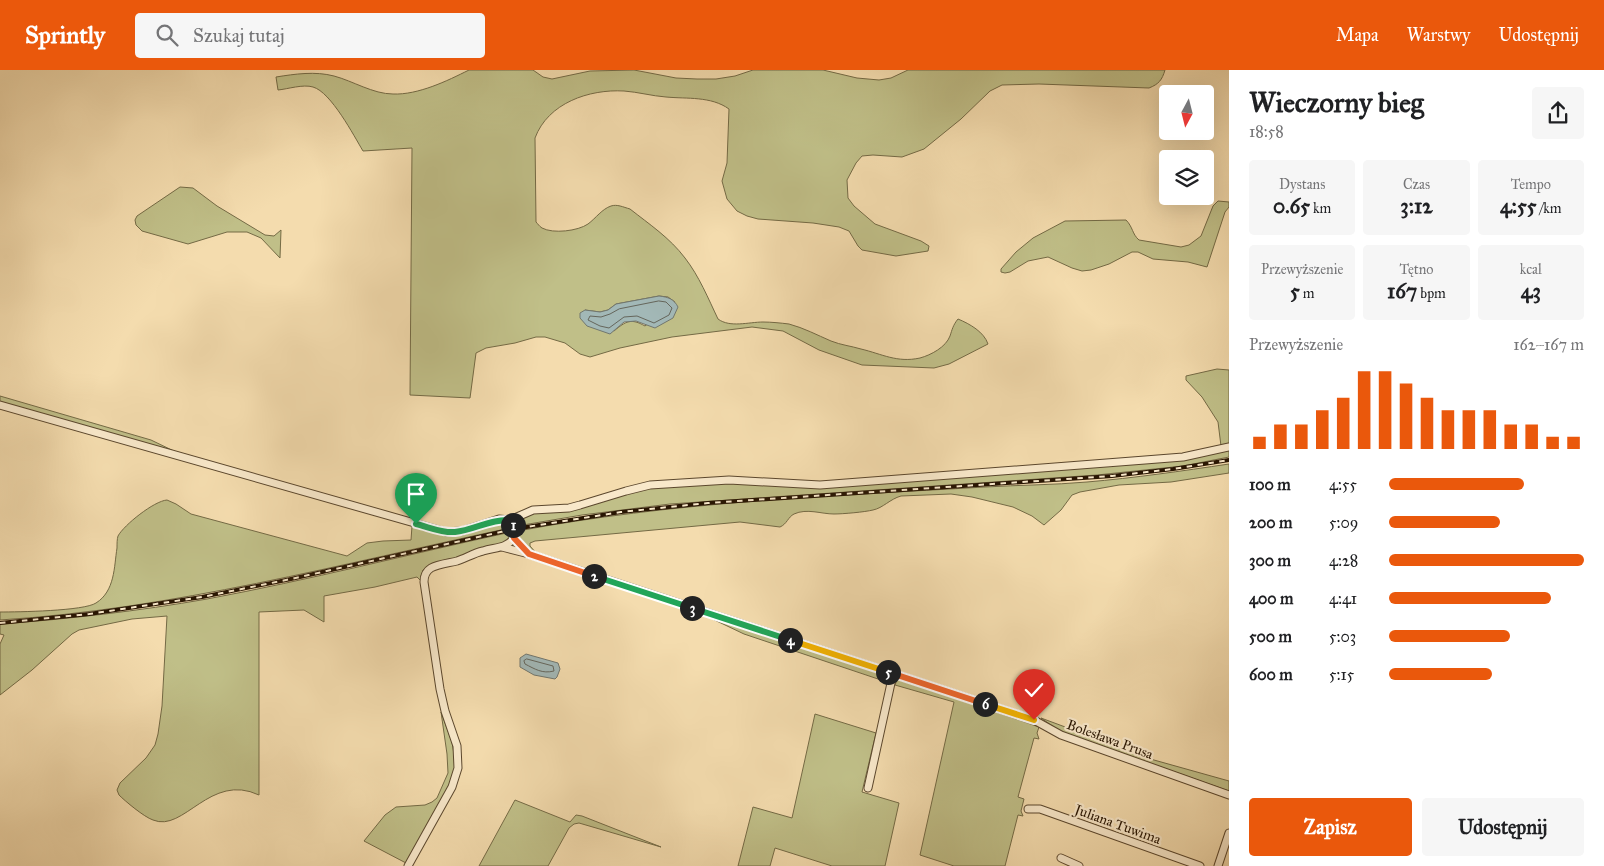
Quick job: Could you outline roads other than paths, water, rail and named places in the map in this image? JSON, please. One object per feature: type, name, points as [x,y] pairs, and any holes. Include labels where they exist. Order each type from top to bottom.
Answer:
[{"type":"street","points":[[0,405],[439,531],[454,532],[499,519],[510,520],[532,510],[575,506],[650,485],[729,480],[820,485],[1183,457],[1229,447]]},
{"type":"street","points":[[408,866],[452,787],[458,768],[457,746],[440,689],[424,582],[425,575],[433,567],[459,560],[481,551],[502,547],[511,542],[515,533],[510,520]]},
{"type":"street","points":[[514,538],[529,554]]},
{"type":"street","name":"Bolesława Prusa","points":[[502,547],[529,554],[1034,720],[1061,735],[1229,795]]},
{"type":"street","points":[[868,788],[894,674]]},
{"type":"street","name":"Juliana Tuwima","points":[[1028,809],[1040,809],[1173,860],[1200,866]]},
{"type":"street","points":[[1218,866],[1229,833]]},
{"type":"street","points":[[1061,858],[1079,866]]},
{"type":"water","points":[[659,296],[670,299],[678,307],[673,318],[655,328],[636,321],[624,322],[610,334],[587,326],[580,318],[580,313],[585,310],[600,312],[608,310],[616,304]]},
{"type":"water","points":[[526,654],[558,663],[560,669],[557,677],[555,679],[534,675],[520,667],[520,658]]},
{"type":"railway","points":[[0,623],[89,614],[202,597],[514,529],[621,512],[708,503],[1112,476],[1229,460]]}]
